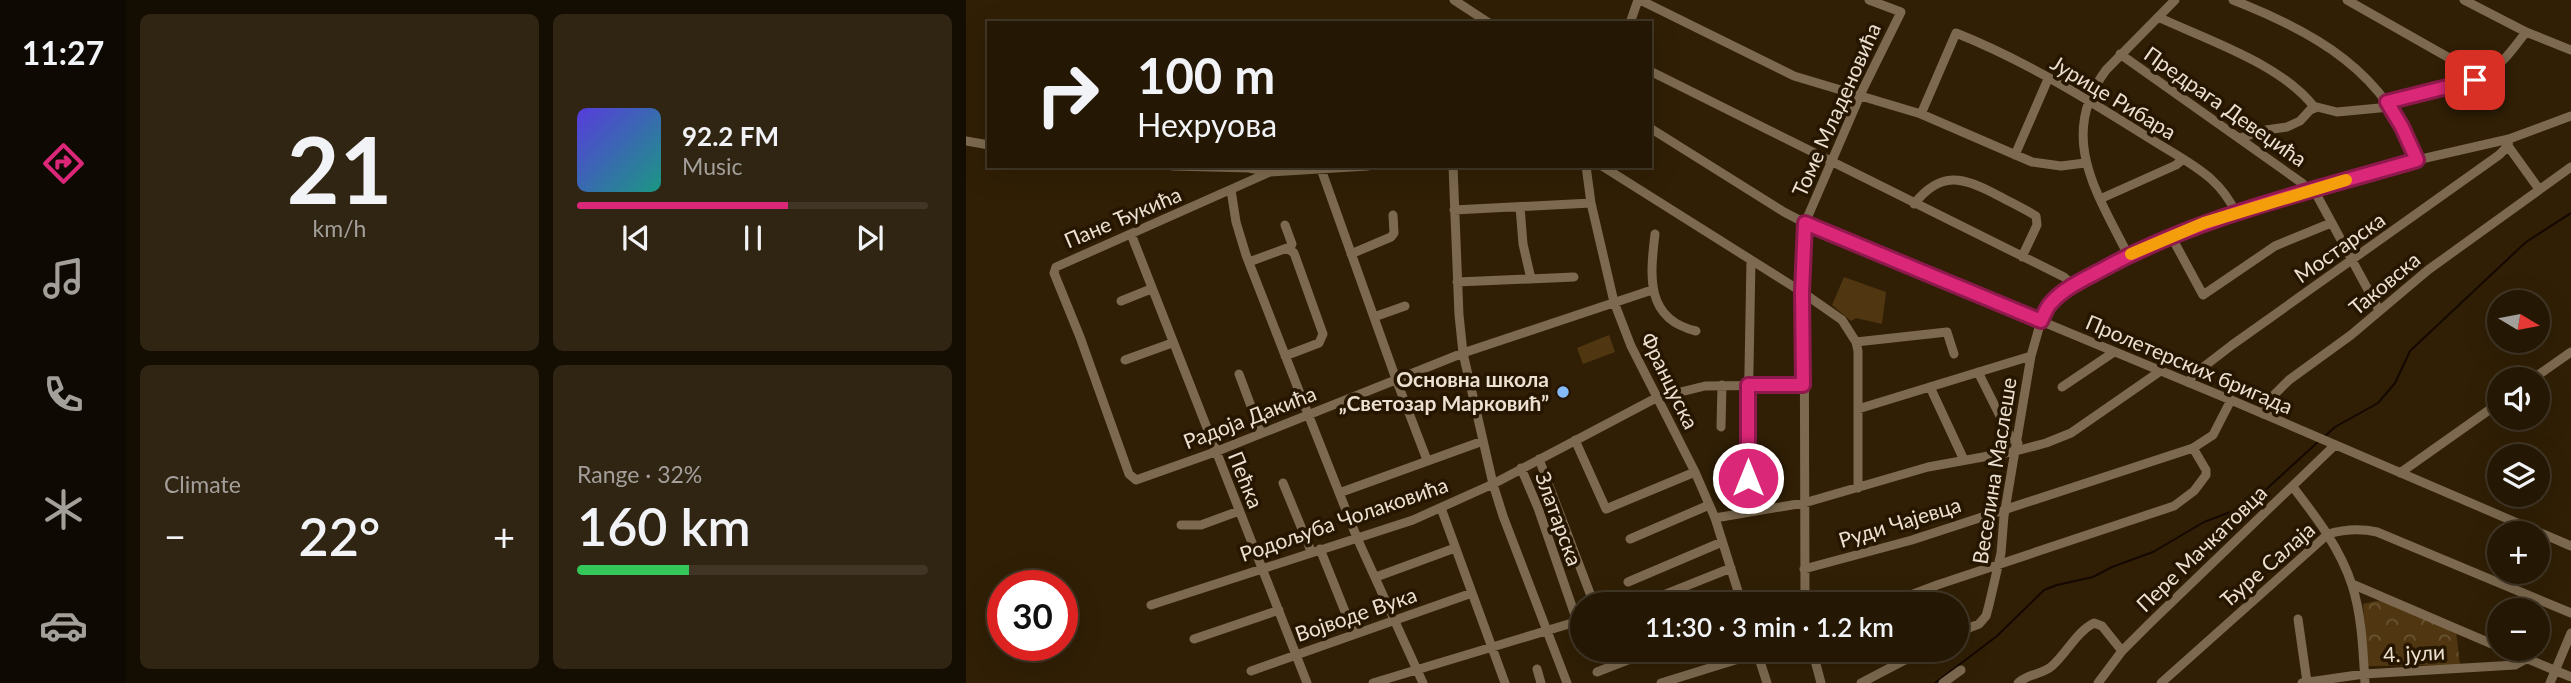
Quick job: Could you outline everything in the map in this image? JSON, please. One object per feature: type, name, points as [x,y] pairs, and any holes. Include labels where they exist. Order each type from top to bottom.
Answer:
[{"type":"street","points":[[1454,0],[1469,4],[1487,21]]},
{"type":"street","points":[[1631,21],[1639,0],[1794,76],[1921,114],[2015,155],[2052,166],[2085,163]]},
{"type":"street","name":"Томе Младеновића","points":[[1805,592],[1802,292],[1805,223],[1860,95],[1901,12],[1869,0]]},
{"type":"street","points":[[2128,256],[2091,182],[2085,163],[2082,137],[2089,100],[2098,80],[2120,54],[2175,0]]},
{"type":"street","points":[[2233,0],[2287,22],[2353,65],[2389,104],[2417,160]]},
{"type":"street","points":[[2347,0],[2481,76]]},
{"type":"street","points":[[2464,0],[2526,32],[2571,50]]},
{"type":"street","points":[[2158,17],[2276,72],[2304,94],[2315,108],[2337,112],[2389,104],[2466,83],[2502,61],[2526,32]]},
{"type":"street","name":"Јурице Рибара","points":[[1921,114],[1956,33],[2089,100],[2183,159],[2216,184],[2236,213]]},
{"type":"street","name":"Предрага Девеџића","points":[[2120,54],[2241,138],[2311,191]]},
{"type":"street","points":[[1652,72],[2064,277],[2073,285]]},
{"type":"street","points":[[2015,155],[2048,79]]},
{"type":"street","points":[[2241,138],[2296,124],[2315,108]]},
{"type":"street","points":[[2041,321],[2049,304],[2073,285],[2171,236],[2236,213],[2417,160],[2493,143],[2509,143],[2571,116]]},
{"type":"street","name":"Пролетерских бригада","points":[[1652,129],[1783,212],[1805,223],[2231,400],[2571,546]]},
{"type":"street","points":[[966,141],[987,145]]},
{"type":"street","points":[[2493,143],[2498,149],[2496,157]]},
{"type":"street","points":[[2509,143],[2539,189]]},
{"type":"street","name":"Мостарска","points":[[2189,383],[2193,375],[2232,345],[2496,157],[2509,143]]},
{"type":"street","points":[[2100,199],[2176,165],[2183,159]]},
{"type":"street","name":"Таковска","points":[[2263,414],[2272,397],[2289,380],[2351,335],[2428,270],[2571,167]]},
{"type":"street","points":[[1192,168],[1254,174]]},
{"type":"street","name":"Пане Ђукића","points":[[1136,480],[1129,474],[1054,269],[1058,264],[1231,190],[1254,174],[1337,168]]},
{"type":"street","points":[[1453,168],[1457,282],[1463,352],[1493,484],[1503,516],[1567,683]]},
{"type":"street","name":"Француска","points":[[1586,168],[1591,203],[1614,302],[1656,398],[1695,472],[1715,518],[1738,592]]},
{"type":"street","points":[[1605,168],[1842,320],[1856,342],[1858,488]]},
{"type":"street","points":[[1321,169],[1427,460]]},
{"type":"street","points":[[1914,204],[1925,192],[1943,181],[1959,179],[1977,184],[2036,216],[2037,225],[2022,257]]},
{"type":"street","points":[[1231,190],[1236,222],[1249,262],[1285,356],[1357,538],[1423,683]]},
{"type":"street","points":[[2311,191],[2379,310]]},
{"type":"street","points":[[1454,210],[1591,203]]},
{"type":"street","points":[[1520,207],[1523,244],[1531,279]]},
{"type":"street","points":[[1351,254],[1391,237],[1394,233],[1394,215]]},
{"type":"street","points":[[2171,236],[2203,295],[2275,246],[2331,223]]},
{"type":"street","points":[[1285,225],[1292,244],[1290,248],[1323,334],[1319,343],[1285,356]]},
{"type":"street","name":"Пећка","points":[[1131,234],[1307,683]]},
{"type":"street","points":[[1655,234],[1652,290],[1659,305],[1672,321],[1696,331]]},
{"type":"street","points":[[1249,262],[1290,248]]},
{"type":"street","points":[[1748,478],[1751,260]]},
{"type":"street","points":[[1457,282],[1574,277]]},
{"type":"street","points":[[1121,300],[1151,289]]},
{"type":"street","name":"Радоја Дакића","points":[[1136,480],[1215,452],[1463,352],[1652,290]]},
{"type":"street","points":[[1374,317],[1405,306]]},
{"type":"street","name":"Веселина Маслеше","points":[[1969,628],[1979,624],[1986,616],[2001,553],[2031,356],[2041,321]]},
{"type":"street","points":[[1856,342],[1947,332],[1954,354]]},
{"type":"street","points":[[1125,360],[1152,352],[1172,342]]},
{"type":"street","points":[[2062,387],[2114,352]]},
{"type":"street","points":[[2550,367],[2571,352]]},
{"type":"street","points":[[1858,409],[2031,356]]},
{"type":"street","points":[[1978,372],[2017,447]]},
{"type":"street","points":[[1715,518],[1804,503],[1928,467],[2071,433],[2159,372]]},
{"type":"street","points":[[1239,374],[1261,433]]},
{"type":"street","points":[[1721,427],[1722,385]]},
{"type":"street","name":"Родољуба Чолаковића","points":[[1151,605],[1441,508],[1493,484],[1656,398],[1691,388],[1722,385],[1803,385]]},
{"type":"street","points":[[1930,387],[1964,460]]},
{"type":"street","points":[[1919,592],[2174,506],[2194,491],[2206,475],[2206,470],[2193,448],[2213,435],[2231,400]]},
{"type":"street","points":[[2400,472],[2487,410]]},
{"type":"street","points":[[1575,440],[1606,509],[1695,472]]},
{"type":"street","points":[[1339,493],[1483,441]]},
{"type":"street","name":"Пере Мачкатовца","points":[[2098,683],[2122,651],[2293,487],[2333,444]]},
{"type":"street","name":"Руди Чајевца","points":[[1804,569],[1912,540],[2006,507],[2193,448]]},
{"type":"street","points":[[1539,459],[1589,592]]},
{"type":"street","name":"Златарска","points":[[1521,468],[1570,595]]},
{"type":"street","points":[[1283,483],[1354,634]]},
{"type":"street","points":[[2293,487],[2328,534],[2352,584],[2360,621],[2365,679]]},
{"type":"street","points":[[1630,539],[1709,505]]},
{"type":"street","points":[[1441,508],[1505,683]]},
{"type":"street","points":[[1181,525],[1201,525],[1239,511]]},
{"type":"street","name":"Ђуре Салаја","points":[[2161,683],[2328,534],[2354,529],[2377,531],[2571,613]]},
{"type":"street","points":[[1628,582],[1722,542]]},
{"type":"street","points":[[1376,577],[1455,548]]},
{"type":"street","points":[[1671,592],[1731,568]]},
{"type":"street","points":[[2352,584],[2487,642]]},
{"type":"street","name":"Војводе Вука","points":[[1251,671],[1472,593]]},
{"type":"street","points":[[1194,639],[1279,610]]},
{"type":"street","points":[[2298,619],[2307,682]]},
{"type":"street","points":[[1373,683],[1570,623]]},
{"type":"street","points":[[2018,683],[2031,674],[2049,669],[2068,652],[2083,630],[2094,623],[2102,626],[2122,651]]},
{"type":"street","points":[[2550,683],[2571,633]]},
{"type":"street","name":"4. јули","points":[[2302,683],[2515,665],[2522,661]]},
{"type":"street","points":[[2532,661],[2571,677]]},
{"type":"street","points":[[1597,672],[1623,662]]},
{"type":"street","points":[[1661,683],[1724,662]]},
{"type":"street","points":[[1760,662],[1767,683]]},
{"type":"street","points":[[1815,662],[1821,683]]},
{"type":"street","points":[[1861,683],[1901,662]]},
{"type":"street","points":[[1537,669],[1541,683]]},
{"type":"street","points":[[1943,683],[1961,670]]},
{"type":"green space","points":[[1844,277],[1886,292],[1882,324],[1856,318],[1851,321],[1832,305]]},
{"type":"green space","points":[[1609,335],[1615,352],[1583,364],[1577,348]]},
{"type":"green space","points":[[2381,600],[2456,632],[2460,665],[2368,666],[2363,604]]},
{"type":"waterway","points":[[2324,437],[2335,427],[2378,403],[2395,383],[2410,351],[2526,242],[2571,213]]},
{"type":"waterway","points":[[1935,683],[1997,636],[2044,590],[2093,577],[2153,552],[2204,522],[2249,505],[2319,441]]},
{"type":"slow traffic","points":[[2131,254],[2204,223],[2346,180]]},
{"type":"place","name":"Основна школа „Светозар Марковић”","points":[[1563,392]]},
{"type":"route","points":[[1748,478],[1748,385],[1803,385],[1802,292],[1805,223],[2041,321],[2049,304],[2073,285],[2171,236],[2236,213],[2417,160],[2387,102],[2475,80]]}]
